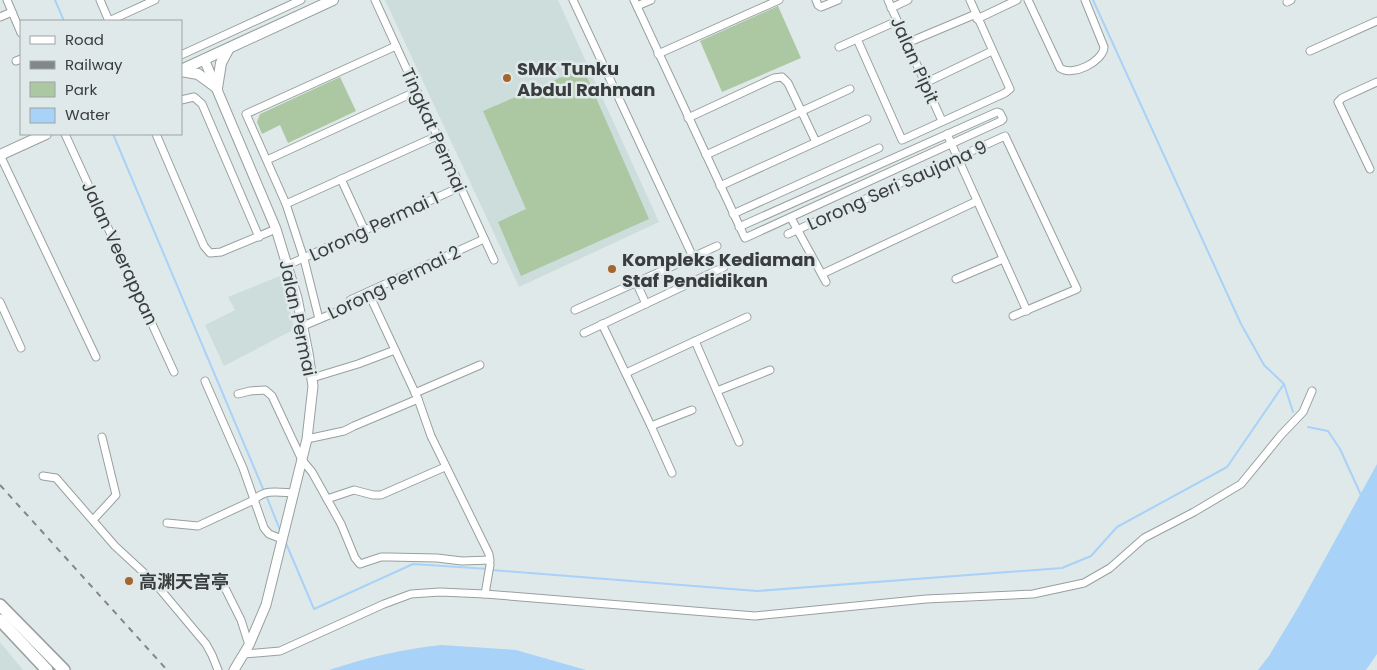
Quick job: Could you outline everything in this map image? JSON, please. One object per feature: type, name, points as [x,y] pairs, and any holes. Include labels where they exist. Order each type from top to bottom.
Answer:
[{"type":"highway","points":[[0,605],[64,670]]},
{"type":"highway","points":[[0,620],[47,670]]},
{"type":"main road","points":[[182,70],[312,5],[333,0]]},
{"type":"main road","points":[[182,71],[198,74],[217,88],[221,63],[228,48]]},
{"type":"main road","points":[[0,155],[44,135]]},
{"type":"street","points":[[7,0],[20,31]]},
{"type":"street","points":[[100,0],[109,20]]},
{"type":"street","points":[[111,20],[155,0]]},
{"type":"street","points":[[182,55],[302,0]]},
{"type":"street","name":"Tingkat Permai","points":[[375,0],[494,260]]},
{"type":"street","points":[[573,0],[693,257]]},
{"type":"street","points":[[650,0],[635,3],[744,238],[1003,119],[998,112],[739,227]]},
{"type":"street","points":[[658,54],[778,0]]},
{"type":"street","points":[[816,0],[823,7],[838,0]]},
{"type":"street","name":"Jalan Pipit","points":[[888,0],[942,120]]},
{"type":"street","points":[[891,8],[908,0]]},
{"type":"street","points":[[857,39],[902,140],[1010,89],[970,0]]},
{"type":"street","points":[[907,43],[1018,0]]},
{"type":"street","points":[[1028,0],[1060,68],[1069,72],[1085,66],[1100,57],[1104,52],[1104,47],[1085,0]]},
{"type":"street","points":[[0,16],[12,12]]},
{"type":"street","points":[[839,47],[897,21]]},
{"type":"street","points":[[1310,51],[1377,21]]},
{"type":"street","points":[[320,319],[304,259],[286,204],[246,114],[396,46]]},
{"type":"street","points":[[925,83],[992,51]]},
{"type":"street","name":"Jalan Permai","points":[[204,59],[276,229],[297,298],[313,386],[307,440],[292,493],[266,605],[249,645],[234,670]]},
{"type":"street","points":[[688,118],[774,78],[782,77],[788,83],[816,142]]},
{"type":"street","points":[[1370,169],[1338,102],[1342,98],[1377,82]]},
{"type":"street","points":[[706,155],[850,89]]},
{"type":"street","points":[[267,160],[417,91]]},
{"type":"street","points":[[182,100],[194,97],[202,104],[259,236]]},
{"type":"street","points":[[720,186],[866,119]]},
{"type":"street","points":[[947,134],[1027,311],[1013,316]]},
{"type":"street","name":"Jalan Veerappan","points":[[65,135],[174,372]]},
{"type":"street","points":[[156,135],[204,246],[210,253],[222,252],[276,229]]},
{"type":"street","points":[[286,204],[437,136]]},
{"type":"street","name":"Lorong Seri Saujana 9","points":[[788,234],[1005,136],[1077,290],[1027,311]]},
{"type":"street","points":[[733,214],[879,148]]},
{"type":"street","points":[[0,155],[96,357]]},
{"type":"street","points":[[342,179],[365,231]]},
{"type":"street","name":"Lorong Permai 1","points":[[288,265],[460,187]]},
{"type":"street","points":[[822,274],[977,201]]},
{"type":"street","points":[[791,218],[826,282]]},
{"type":"street","name":"Lorong Permai 2","points":[[303,326],[348,307],[350,300],[484,239]]},
{"type":"street","points":[[575,310],[718,246]]},
{"type":"street","points":[[956,279],[1003,259]]},
{"type":"street","points":[[584,333],[724,267]]},
{"type":"street","points":[[636,282],[646,304]]},
{"type":"street","points":[[368,292],[417,396],[431,436],[489,554],[490,562],[486,591]]},
{"type":"street","points":[[0,302],[21,348]]},
{"type":"street","points":[[626,373],[746,317]]},
{"type":"street","points":[[602,324],[672,473]]},
{"type":"street","points":[[695,341],[740,442]]},
{"type":"street","points":[[312,378],[395,350]]},
{"type":"street","points":[[307,440],[344,431],[480,365]]},
{"type":"street","points":[[718,391],[770,370]]},
{"type":"street","points":[[205,381],[243,468],[264,528],[269,534],[282,539]]},
{"type":"street","points":[[238,394],[265,390],[272,396],[302,460],[312,472],[341,524],[355,558],[360,564],[389,556],[490,562]]},
{"type":"street","points":[[244,654],[280,651],[384,604],[411,594],[486,591],[755,616],[926,599],[1033,594],[1084,583],[1110,568],[1144,538],[1194,512],[1241,484],[1281,435],[1303,412],[1312,391]]},
{"type":"street","points":[[651,426],[692,410]]},
{"type":"street","points":[[93,520],[116,495],[102,437]]},
{"type":"street","points":[[327,499],[354,490],[381,495],[446,467]]},
{"type":"street","points":[[43,476],[56,478],[115,546],[154,582],[206,644],[218,670]]},
{"type":"street","points":[[167,523],[198,526],[254,500],[264,493],[292,493]]},
{"type":"street","points":[[220,578],[241,620],[249,645]]},
{"type":"shaded area","name":"SMK Tunku Abdul Rahman","points":[[385,0],[558,0],[659,222],[519,287]]},
{"type":"shaded area","points":[[280,276],[295,329],[224,366],[205,325],[235,310],[228,297]]},
{"type":"shaded area","points":[[0,642],[23,670],[0,670]]},
{"type":"green space","points":[[778,6],[801,58],[722,92],[700,41]]},
{"type":"green space","points":[[583,68],[649,219],[521,276],[498,222],[526,209],[483,111]]},
{"type":"green space","points":[[340,77],[356,111],[288,143],[280,125],[262,134],[257,122],[260,114]]},
{"type":"water","points":[[1377,464],[1377,654],[1366,670],[1258,670],[1269,656],[1299,606]]},
{"type":"water","points":[[441,645],[516,650],[586,670],[329,670],[384,654]]},
{"type":"waterway","points":[[55,0],[64,20]]},
{"type":"waterway","points":[[1093,0],[1241,324],[1264,365],[1284,384],[1293,412]]},
{"type":"waterway","points":[[113,135],[264,491]]},
{"type":"waterway","points":[[492,570],[757,591],[1062,568],[1091,556],[1117,527],[1227,467],[1284,384]]},
{"type":"waterway","points":[[1308,427],[1328,431],[1340,449],[1361,495]]},
{"type":"waterway","points":[[266,495],[280,530]]},
{"type":"waterway","points":[[285,541],[314,609],[413,564],[488,569]]},
{"type":"railway","points":[[0,485],[167,670]]},
{"type":"place","name":"SMK Tunku Abdul Rahman","points":[[507,78]]},
{"type":"place","name":"Kompleks Kediaman Staf Pendidikan","points":[[612,269]]},
{"type":"place","name":"高渊天宫亭","points":[[129,581]]}]
